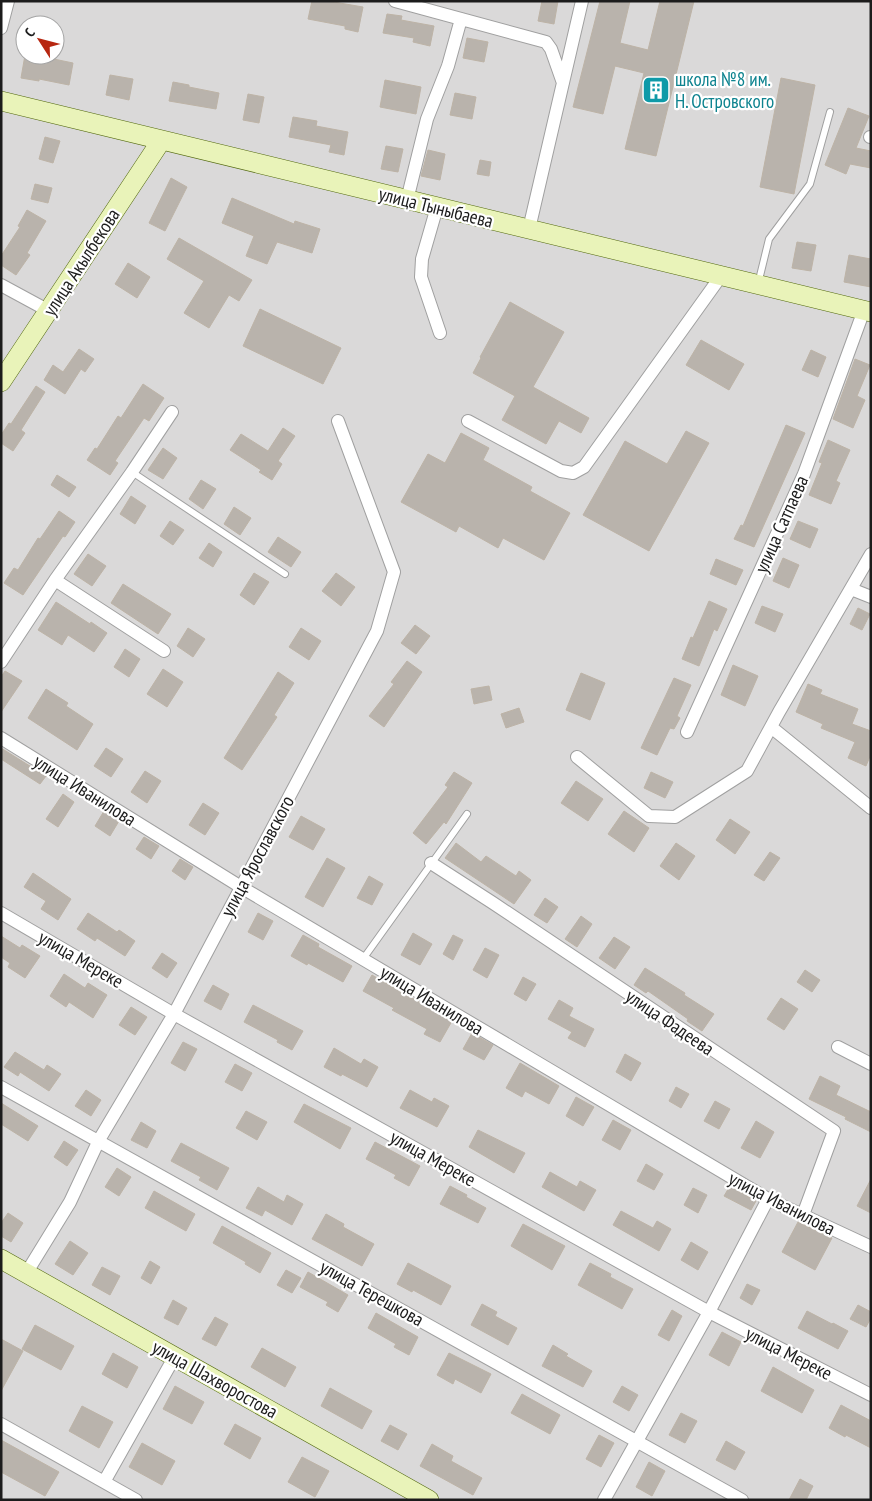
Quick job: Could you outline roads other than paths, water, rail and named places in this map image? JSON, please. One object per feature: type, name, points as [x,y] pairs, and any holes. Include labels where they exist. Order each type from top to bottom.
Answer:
[{"type":"street","points":[[1,28],[8,1]]},
{"type":"street","points":[[396,1],[546,42],[551,48],[563,84]]},
{"type":"street","points":[[528,229],[582,1]]},
{"type":"street","points":[[407,200],[427,119],[448,66],[461,19]]},
{"type":"street","name":"улица Тыныбаева","points":[[1,101],[867,311]]},
{"type":"street","name":"улица Акылбекова","points":[[1,382],[161,141]]},
{"type":"street","points":[[437,207],[422,259],[420,277],[440,333]]},
{"type":"street","points":[[468,421],[561,471],[572,473],[584,467],[721,276]]},
{"type":"street","points":[[1,285],[49,311]]},
{"type":"street","name":"улица Сатпаева","points":[[687,732],[804,474],[867,311]]},
{"type":"street","points":[[2,659],[172,412]]},
{"type":"street","name":"улица Ярославского","points":[[27,1272],[70,1202],[99,1140],[174,1014],[377,630],[394,572],[338,422]]},
{"type":"street","points":[[577,757],[649,816],[675,817],[747,771],[871,554]]},
{"type":"street","points":[[55,580],[164,651]]},
{"type":"street","points":[[851,589],[871,597]]},
{"type":"street","points":[[771,727],[871,808]]},
{"type":"street","name":"улица Иванилова","points":[[1,738],[241,887],[768,1199],[871,1247]]},
{"type":"street","name":"улица Фадеева","points":[[432,864],[494,903],[834,1131],[803,1215]]},
{"type":"street","name":"улица Мереке","points":[[1,913],[174,1014],[708,1312],[871,1395]]},
{"type":"street","points":[[838,1047],[871,1064]]},
{"type":"street","name":"улица Терешкова","points":[[1,1087],[742,1500]]},
{"type":"street","points":[[604,1500],[768,1199]]},
{"type":"street","name":"улица Шахворостова","points":[[1,1259],[429,1500]]},
{"type":"street","points":[[104,1482],[175,1356]]},
{"type":"street","points":[[1,1424],[136,1500]]},
{"type":"lane","points":[[758,285],[769,239],[810,184],[830,112]]},
{"type":"lane","points":[[132,472],[285,574]]},
{"type":"lane","points":[[363,959],[467,814]]},
{"type":"place","name":"школа №8 им. Н. Островского","points":[[656,90]]}]
